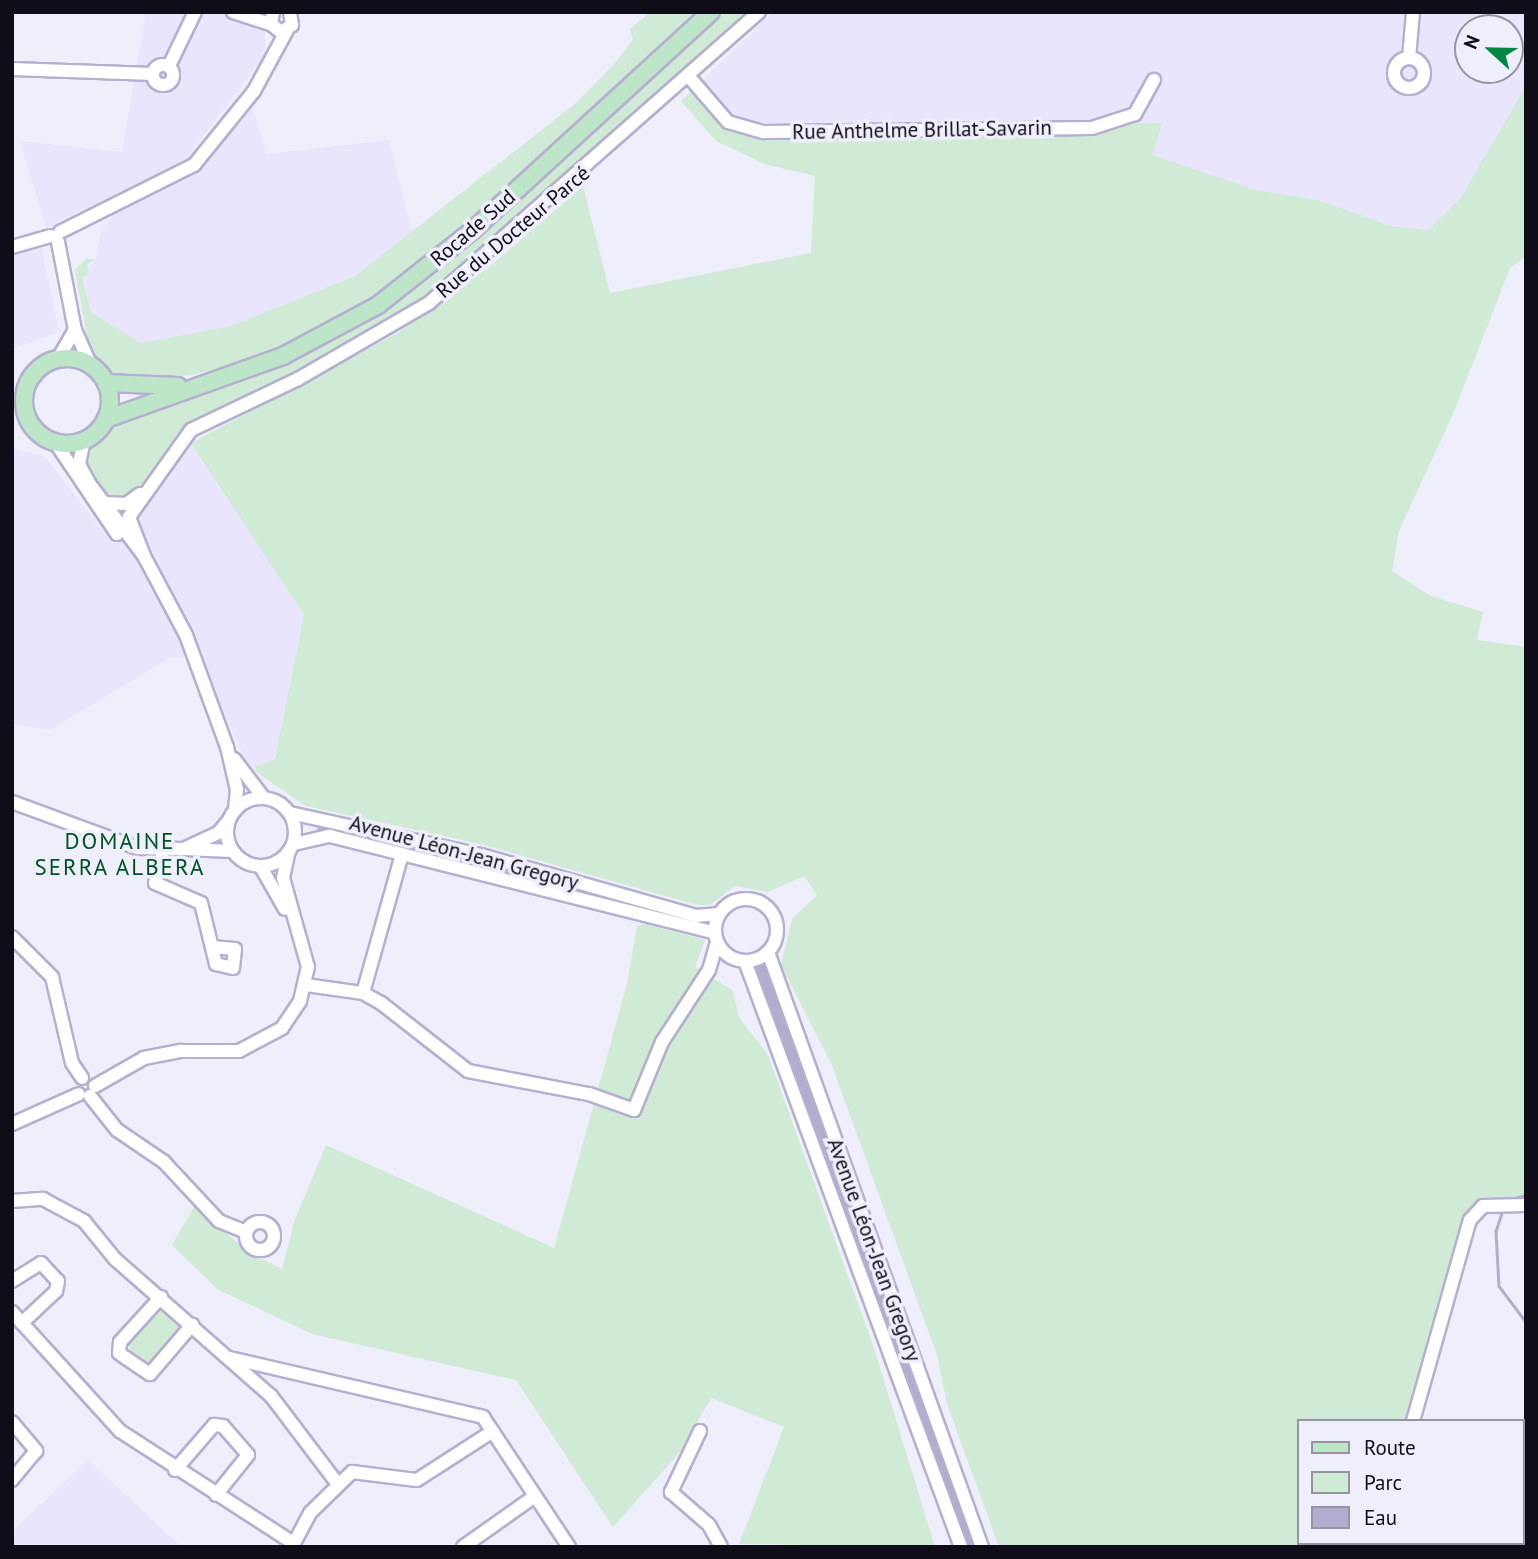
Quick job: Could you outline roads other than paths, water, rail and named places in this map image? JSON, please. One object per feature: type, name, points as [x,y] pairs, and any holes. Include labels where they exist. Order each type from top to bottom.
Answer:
[{"type":"main road","name":"Rocade Sud","points":[[106,419],[298,349],[406,286],[710,12]]},
{"type":"main road","points":[[12,397],[27,386],[39,369],[58,359],[91,366],[106,383],[106,419],[84,440],[55,442],[31,423],[12,419]]},
{"type":"main road","points":[[106,383],[197,385]]},
{"type":"main road","points":[[27,386],[24,404],[31,423]]},
{"type":"street","points":[[12,69],[153,74],[158,83],[168,83],[173,75],[169,66],[195,12]]},
{"type":"street","points":[[233,12],[276,22]]},
{"type":"street","points":[[276,22],[290,12]]},
{"type":"street","name":"Rue du Docteur Parcé","points":[[129,517],[191,430],[298,379],[429,303],[690,78],[760,12]]},
{"type":"street","points":[[1409,58],[1413,12]]},
{"type":"street","points":[[12,247],[56,237],[194,165],[254,91],[275,54],[276,22]]},
{"type":"street","name":"Rue Anthelme Brillat-Savarin","points":[[690,78],[728,122],[764,132],[1092,128],[1135,114],[1154,80]]},
{"type":"street","points":[[56,237],[75,330],[91,366]]},
{"type":"street","points":[[58,359],[75,330]]},
{"type":"street","points":[[84,440],[79,464],[144,556]]},
{"type":"street","points":[[55,442],[75,479],[163,596]]},
{"type":"street","points":[[75,479],[115,518],[129,517],[196,669],[227,747],[237,790],[232,815],[232,850]]},
{"type":"street","points":[[105,503],[126,504],[145,491]]},
{"type":"street","points":[[12,1124],[88,1087],[125,1065],[167,1052],[225,1053],[256,1046],[282,1028],[306,985],[306,948],[283,878],[291,849],[290,813],[263,797],[227,747]]},
{"type":"street","points":[[184,849],[218,833],[232,815],[263,797]]},
{"type":"street","points":[[12,802],[67,818],[119,843],[163,851],[232,850],[261,867],[283,905],[299,951],[297,990],[276,1024],[243,1043],[160,1046],[127,1057],[88,1087]]},
{"type":"street","name":"Avenue Léon-Jean Gregory","points":[[290,813],[481,855],[696,916],[719,914]]},
{"type":"street","name":"Avenue Léon-Jean Gregory","points":[[291,849],[330,836],[716,937]]},
{"type":"street","points":[[261,867],[291,849]]},
{"type":"street","points":[[163,851],[153,888],[201,903],[212,947]]},
{"type":"street","points":[[363,993],[402,854]]},
{"type":"street","points":[[306,985],[363,993],[468,1071],[579,1091],[634,1110],[662,1041],[709,970],[719,914],[745,899],[765,905],[776,922],[768,952],[709,970]]},
{"type":"street","points":[[12,937],[52,977],[72,1063],[117,1130],[164,1162],[219,1221],[246,1232]]},
{"type":"street","points":[[716,937],[741,960]]},
{"type":"street","name":"Avenue Léon-Jean Gregory","points":[[768,952],[982,1547]]},
{"type":"street","name":"Avenue Léon-Jean Gregory","points":[[741,960],[961,1547]]},
{"type":"street","points":[[12,1201],[43,1199],[66,1207],[271,1396],[337,1483]]},
{"type":"street","points":[[1414,1419],[1470,1220],[1483,1206],[1526,1205]]},
{"type":"street","points":[[12,1280],[41,1263],[58,1281],[56,1291],[22,1322]]},
{"type":"street","points":[[161,1297],[120,1342],[119,1353],[134,1366],[150,1374],[192,1325]]},
{"type":"street","points":[[12,1311],[120,1431],[175,1470],[293,1545],[310,1513],[337,1483],[360,1469],[417,1480],[493,1431]]},
{"type":"street","points":[[229,1358],[479,1415],[493,1431],[569,1547]]},
{"type":"street","points":[[271,1396],[275,1378],[285,1371]]},
{"type":"street","points":[[12,1422],[36,1451],[12,1480]]},
{"type":"street","points":[[175,1470],[215,1425],[223,1426],[248,1455],[216,1495]]},
{"type":"street","points":[[700,1431],[671,1492],[709,1525],[721,1547]]},
{"type":"street","points":[[463,1547],[535,1496]]},
{"type":"water","points":[[317,821],[477,858],[695,922],[318,833]]},
{"type":"water","points":[[765,963],[976,1547],[963,1547],[752,969]]},
{"type":"waterway","points":[[1507,1200],[1526,1195]]},
{"type":"waterway","points":[[1503,1210],[1496,1231],[1499,1286],[1526,1322]]},
{"type":"district","name":"DOMAINE SERRA ALBERA","points":[[120,854]]}]
